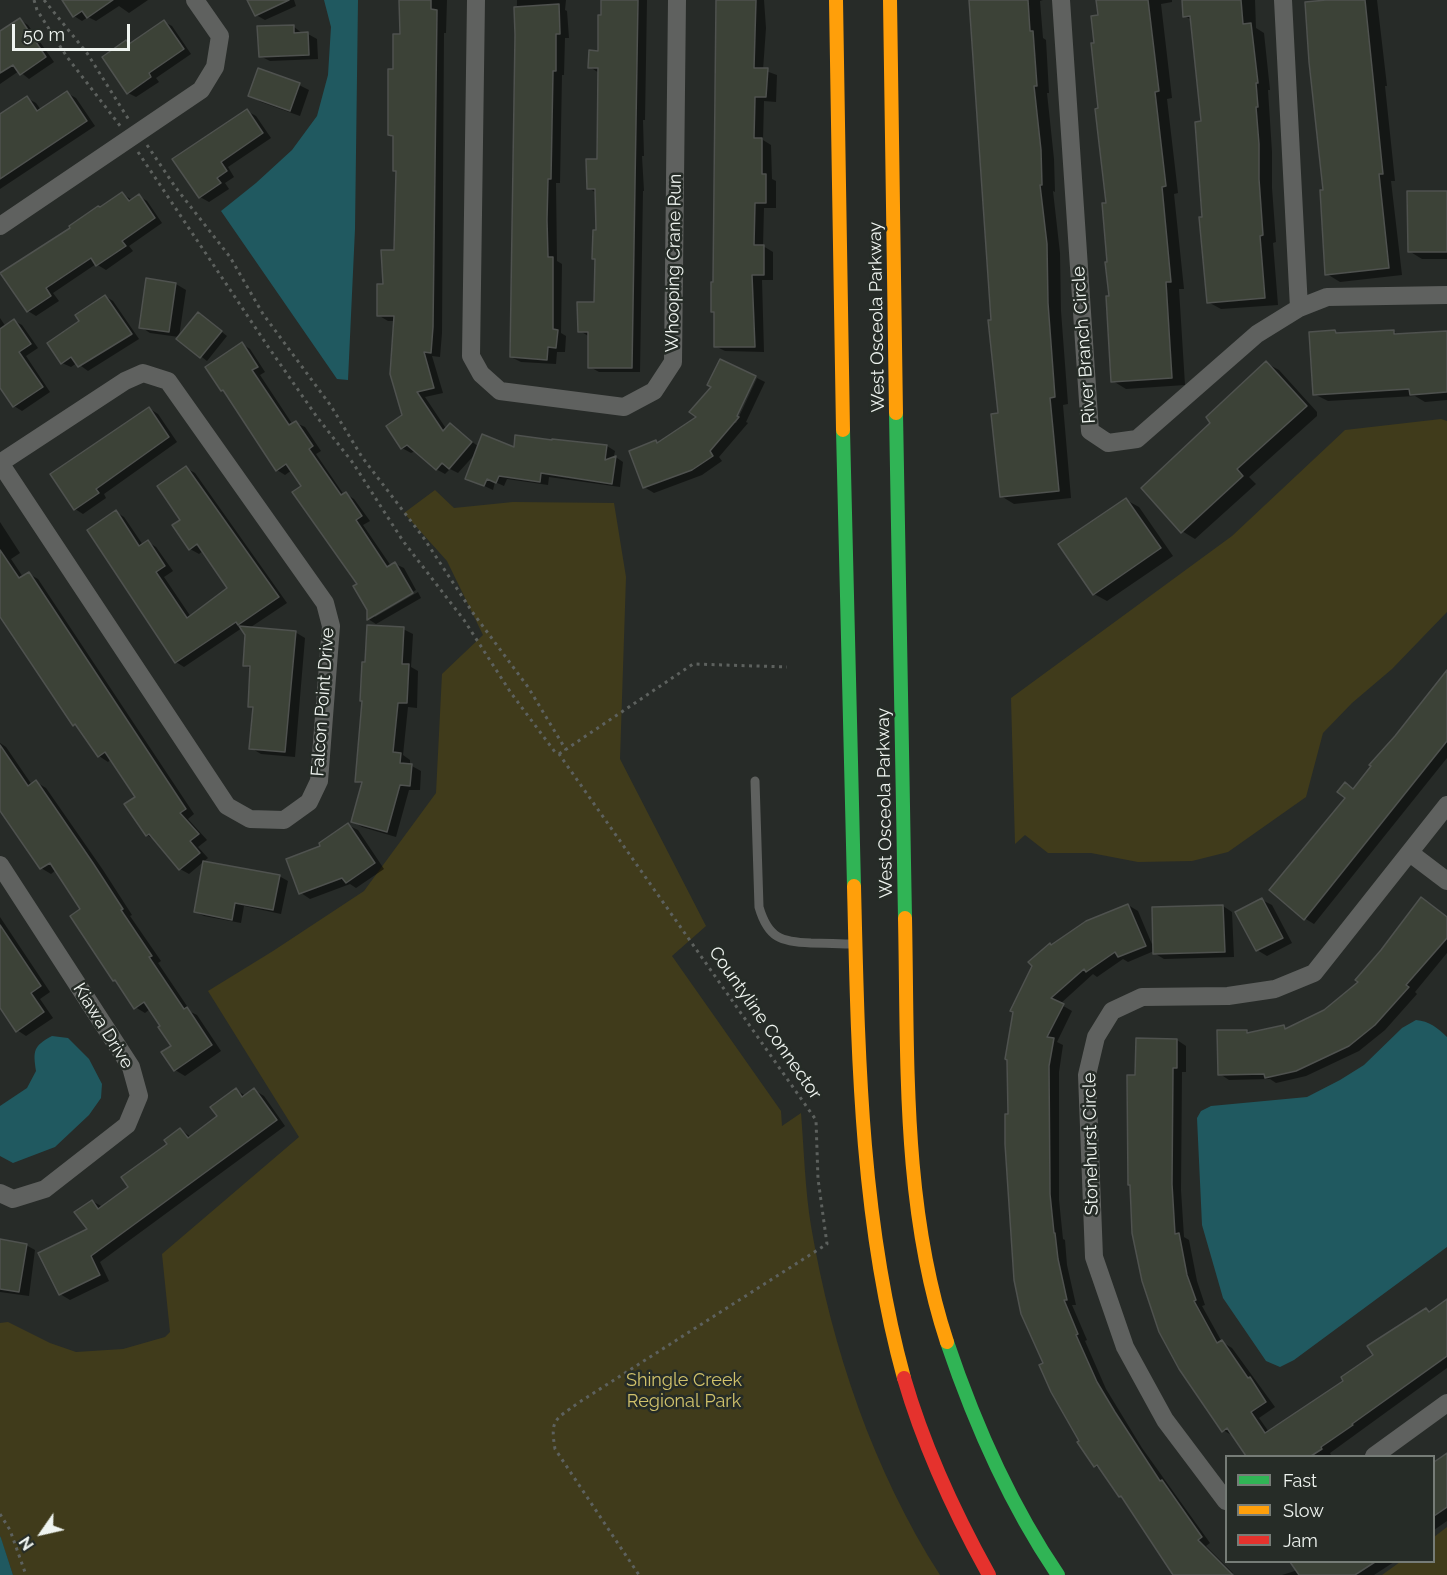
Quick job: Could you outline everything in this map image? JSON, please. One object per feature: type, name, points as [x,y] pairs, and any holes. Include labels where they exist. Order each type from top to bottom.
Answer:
[{"type":"main road","name":"West Osceola Parkway","points":[[836,0],[849,716],[859,1038],[869,1191],[879,1266],[891,1329],[906,1384],[939,1475],[958,1519],[989,1575]]},
{"type":"main road","name":"West Osceola Parkway","points":[[890,0],[901,736],[910,1133],[915,1195],[924,1258],[943,1329],[967,1400],[992,1460],[1018,1512],[1058,1575]]},
{"type":"street","points":[[0,226],[201,90],[215,67],[220,36],[195,0]]},
{"type":"street","name":"Whooping Crane Run","points":[[476,0],[471,356],[482,374],[500,391],[624,407],[654,391],[673,362],[677,0]]},
{"type":"street","name":"River Branch Circle","points":[[1061,0],[1090,432],[1108,443],[1137,439],[1257,334],[1299,308],[1327,297],[1447,295]]},
{"type":"street","points":[[1283,0],[1299,308]]},
{"type":"street","name":"Falcon Point Drive","points":[[143,373],[168,381],[325,603],[331,627],[320,769],[319,781],[309,802],[284,819],[250,819],[227,806],[0,463],[125,381],[143,373]]},
{"type":"street","name":"Stonehurst Circle","points":[[1225,1498],[1165,1420],[1125,1347],[1094,1257],[1087,1076],[1096,1037],[1112,1011],[1142,997],[1228,996],[1275,989],[1314,973],[1447,805]]},
{"type":"street","points":[[1410,853],[1447,880]]},
{"type":"street","name":"Kiawa Drive","points":[[0,865],[131,1067],[139,1096],[127,1125],[45,1190],[13,1199],[0,1193]]},
{"type":"street","points":[[1375,1455],[1447,1403]]},
{"type":"lane","points":[[755,781],[759,907],[768,929],[778,938],[789,942],[856,945]]},
{"type":"path","points":[[34,0],[37,10],[67,57],[177,188],[230,257],[263,314],[331,406],[362,457],[423,537],[473,612],[528,687],[566,750]]},
{"type":"path","points":[[44,0],[87,53],[134,136],[269,348],[317,417],[353,463],[404,541],[464,620],[511,693],[555,752],[560,754],[693,664],[788,667]]},
{"type":"path","name":"Countyline Connector","points":[[560,754],[816,1120],[818,1179],[827,1244],[555,1420],[552,1431],[555,1449],[639,1575]]},
{"type":"path","points":[[0,1514],[10,1530],[26,1575]]},
{"type":"green space","points":[[1441,419],[1447,421],[1447,612],[1392,669],[1352,703],[1323,733],[1306,797],[1228,852],[1192,861],[1138,862],[1091,853],[1048,853],[1025,835],[1015,844],[1011,698],[1232,536],[1345,430]]},
{"type":"green space","name":"Shingle Creek Regional Park","points":[[435,490],[454,508],[513,502],[614,503],[626,577],[620,759],[706,926],[672,956],[781,1111],[782,1126],[801,1113],[811,1226],[843,1363],[875,1451],[916,1535],[940,1575],[13,1575],[0,1536],[0,1323],[8,1322],[50,1343],[76,1352],[123,1349],[165,1337],[170,1332],[162,1254],[299,1137],[208,991],[364,891],[436,793],[442,674],[483,635],[447,561],[404,513]]},
{"type":"green space","points":[[1447,1527],[1447,1575],[1382,1575],[1399,1563],[1435,1563],[1435,1536]]},
{"type":"water","points":[[324,0],[358,0],[355,229],[348,380],[337,379],[221,211],[292,150],[317,116],[328,75],[331,27]]},
{"type":"water","points":[[1416,1020],[1433,1026],[1447,1037],[1447,1247],[1294,1360],[1280,1367],[1266,1361],[1223,1298],[1202,1225],[1197,1118],[1201,1111],[1211,1106],[1307,1097],[1364,1065],[1402,1028]]},
{"type":"water","points":[[52,1036],[68,1038],[89,1059],[102,1084],[101,1098],[89,1115],[55,1147],[13,1163],[0,1156],[0,1106],[27,1088],[36,1071],[36,1050],[41,1043]]},
{"type":"water","points":[[0,1536],[1,1538],[13,1575],[0,1575]]},
{"type":"building","points":[[62,0],[113,0],[87,18],[82,11],[73,17]]},
{"type":"building","points":[[247,0],[289,0],[255,16]]},
{"type":"building","points":[[399,0],[431,0],[431,9],[437,10],[433,327],[431,353],[424,352],[434,388],[417,392],[443,431],[450,423],[472,442],[449,469],[442,463],[436,470],[407,445],[401,449],[386,426],[402,415],[390,374],[394,316],[377,316],[377,284],[383,284],[381,250],[394,250],[396,171],[393,171],[393,136],[388,135],[388,69],[393,69],[393,34],[400,34]]},
{"type":"building","points":[[601,0],[638,0],[632,368],[588,368],[588,332],[578,332],[577,302],[594,302],[595,259],[592,259],[593,230],[596,230],[595,189],[587,189],[586,159],[597,159],[598,68],[588,68],[589,50],[598,51],[598,15],[601,15]]},
{"type":"building","points":[[716,0],[756,0],[754,68],[768,68],[766,97],[755,97],[754,138],[762,138],[762,174],[766,174],[766,203],[755,203],[754,245],[764,245],[764,275],[752,275],[755,347],[714,347],[711,282],[713,282]]},
{"type":"building","points":[[969,0],[1028,0],[1030,31],[1033,31],[1037,86],[1034,86],[1041,150],[1042,185],[1040,185],[1047,244],[1048,303],[1055,397],[1050,398],[1059,491],[1000,497],[991,414],[998,413],[988,320],[991,320]]},
{"type":"building","points":[[1096,0],[1148,0],[1159,91],[1155,92],[1166,186],[1162,187],[1171,282],[1166,282],[1172,378],[1111,382],[1106,296],[1109,296],[1102,203],[1106,203],[1095,109],[1098,108],[1091,43],[1094,43],[1091,16],[1098,15]]},
{"type":"building","points":[[1182,0],[1241,0],[1243,24],[1251,23],[1258,83],[1256,83],[1258,107],[1256,107],[1263,235],[1260,236],[1265,298],[1207,303],[1199,217],[1202,217],[1195,122],[1201,121],[1190,16],[1183,17]]},
{"type":"building","points":[[1365,0],[1383,174],[1379,174],[1389,268],[1325,275],[1320,190],[1323,190],[1305,2]]},
{"type":"building","points":[[559,4],[560,34],[556,34],[556,71],[553,71],[551,179],[548,179],[547,220],[548,257],[553,257],[553,329],[558,330],[556,348],[548,347],[547,360],[510,357],[514,7]]},
{"type":"building","points":[[20,18],[46,57],[20,75],[13,65],[0,73],[0,31]]},
{"type":"building","points":[[164,20],[184,49],[149,73],[151,77],[127,94],[102,57],[126,40],[129,44]]},
{"type":"building","points":[[294,25],[294,33],[308,32],[309,55],[259,57],[257,26]]},
{"type":"building","points":[[258,68],[300,83],[290,111],[248,96]]},
{"type":"building","points":[[67,91],[87,121],[0,179],[0,114],[27,96],[37,111]]},
{"type":"building","points":[[247,109],[263,133],[221,162],[227,171],[217,178],[221,183],[199,198],[172,159]]},
{"type":"building","points":[[1407,191],[1447,191],[1447,252],[1408,252]]},
{"type":"building","points":[[122,192],[129,201],[139,194],[155,218],[122,241],[126,246],[96,266],[91,258],[46,288],[51,296],[27,312],[0,273]]},
{"type":"building","points":[[146,278],[176,283],[169,332],[139,328]]},
{"type":"building","points":[[105,295],[132,334],[78,367],[71,357],[61,364],[47,343],[79,321],[75,315]]},
{"type":"building","points":[[198,312],[222,331],[200,358],[176,339]]},
{"type":"building","points":[[14,319],[31,344],[19,352],[43,387],[13,407],[0,388],[0,329]]},
{"type":"building","points":[[1335,330],[1336,333],[1394,330],[1394,334],[1447,331],[1447,392],[1410,395],[1409,389],[1313,395],[1309,332]]},
{"type":"building","points":[[242,342],[258,367],[252,370],[289,425],[296,421],[313,446],[309,449],[341,495],[346,492],[362,516],[356,520],[387,567],[395,562],[413,593],[367,620],[367,610],[353,586],[357,584],[292,492],[301,486],[286,464],[276,471],[223,390],[221,391],[205,367]]},
{"type":"building","points":[[720,359],[756,376],[737,416],[739,417],[710,451],[713,456],[692,470],[643,488],[629,451],[656,440],[657,443],[696,417],[689,412],[711,387],[707,385]]},
{"type":"building","points":[[1266,361],[1307,406],[1237,469],[1243,476],[1181,533],[1141,488],[1210,423],[1206,417]]},
{"type":"building","points":[[149,407],[169,437],[96,489],[99,493],[74,510],[50,474]]},
{"type":"building","points":[[482,434],[514,447],[515,435],[607,445],[605,460],[616,456],[612,484],[541,473],[540,482],[499,476],[496,483],[487,479],[484,486],[465,479]]},
{"type":"building","points":[[186,466],[279,597],[238,625],[236,622],[175,663],[87,530],[116,510],[139,546],[148,540],[165,566],[156,572],[187,618],[227,588],[197,544],[189,550],[172,525],[180,520],[157,486]]},
{"type":"building","points":[[1126,498],[1161,548],[1093,595],[1058,544]]},
{"type":"building","points":[[0,550],[19,578],[29,572],[186,809],[180,813],[199,834],[190,841],[200,853],[179,870],[149,834],[146,836],[124,804],[135,797],[105,752],[98,757],[75,724],[73,726],[0,617]]},
{"type":"building","points":[[367,625],[404,627],[402,664],[409,664],[407,703],[398,703],[393,752],[401,753],[400,763],[412,764],[410,786],[400,785],[387,832],[351,822],[362,782],[355,782],[362,701],[360,701],[362,662],[365,662]]},
{"type":"building","points":[[239,626],[296,631],[285,752],[249,749],[253,707],[248,707],[250,666],[243,666],[245,635]]},
{"type":"building","points":[[1447,670],[1447,741],[1304,920],[1269,890],[1345,798],[1337,792],[1345,782],[1353,789],[1371,766],[1369,765]]},
{"type":"building","points":[[0,745],[28,786],[36,780],[123,909],[121,910],[152,956],[149,957],[184,1009],[187,1007],[212,1045],[174,1071],[161,1052],[171,1046],[144,1002],[134,1009],[70,916],[80,909],[50,863],[40,869],[0,811]]},
{"type":"building","points":[[348,823],[375,863],[346,883],[342,878],[299,894],[286,859],[320,846],[319,843]]},
{"type":"building","points":[[203,861],[280,875],[273,910],[235,903],[232,920],[194,912]]},
{"type":"building","points":[[1421,897],[1447,917],[1447,938],[1406,985],[1409,987],[1375,1025],[1349,1046],[1296,1071],[1265,1078],[1264,1074],[1218,1075],[1217,1030],[1247,1030],[1247,1033],[1284,1025],[1285,1029],[1324,1010],[1358,982],[1355,980]]},
{"type":"building","points":[[1262,898],[1283,938],[1256,951],[1235,912]]},
{"type":"building","points":[[1128,904],[1146,946],[1118,957],[1115,952],[1086,972],[1084,969],[1051,998],[1064,1004],[1047,1037],[1054,1038],[1049,1066],[1050,1194],[1058,1259],[1067,1300],[1064,1300],[1078,1334],[1076,1335],[1097,1382],[1115,1412],[1160,1481],[1162,1480],[1202,1537],[1198,1540],[1233,1575],[1173,1575],[1121,1496],[1119,1497],[1097,1465],[1094,1467],[1077,1442],[1079,1441],[1051,1392],[1039,1365],[1043,1363],[1021,1314],[1014,1280],[1005,1144],[1005,1114],[1008,1114],[1007,1060],[1005,1059],[1013,1012],[1010,1011],[1032,966],[1028,962],[1050,943],[1051,945],[1086,921]]},
{"type":"building","points":[[1223,905],[1225,952],[1153,954],[1152,907]]},
{"type":"building","points":[[0,925],[41,986],[31,993],[44,1012],[16,1032],[0,1008]]},
{"type":"building","points":[[1136,1038],[1177,1039],[1177,1068],[1173,1068],[1172,1184],[1175,1234],[1179,1233],[1187,1275],[1196,1300],[1194,1301],[1217,1343],[1222,1340],[1266,1402],[1251,1412],[1265,1433],[1343,1381],[1341,1377],[1373,1355],[1367,1346],[1426,1308],[1429,1312],[1447,1299],[1447,1356],[1313,1455],[1245,1455],[1227,1428],[1222,1432],[1179,1369],[1159,1332],[1142,1281],[1132,1233],[1130,1185],[1128,1185],[1127,1075],[1135,1075]]},
{"type":"building","points":[[236,1088],[242,1097],[254,1088],[277,1120],[91,1256],[100,1275],[59,1295],[38,1253],[87,1229],[74,1212],[92,1200],[98,1209],[128,1187],[121,1177],[167,1144],[164,1140],[180,1128],[188,1138],[217,1116],[210,1107]]},
{"type":"building","points":[[0,1239],[27,1244],[19,1292],[0,1289]]},
{"type":"building","points":[[1447,1453],[1447,1507],[1435,1515],[1435,1461]]},
{"type":"building","points":[[1291,1563],[1373,1563],[1355,1575],[1299,1575]]},
{"type":"traffic: fast","points":[[896,413],[905,918]]},
{"type":"traffic: fast","points":[[843,430],[854,886]]},
{"type":"traffic: fast","points":[[947,1342],[969,1403],[995,1463],[1024,1520],[1058,1575]]},
{"type":"traffic: slow","points":[[836,0],[843,430]]},
{"type":"traffic: slow","points":[[890,0],[896,413]]},
{"type":"traffic: slow","points":[[854,886],[860,1072],[870,1196],[889,1318],[904,1378]]},
{"type":"traffic: slow","points":[[905,918],[908,1079],[915,1186],[932,1291],[947,1342]]},
{"type":"traffic: jam","points":[[904,1378],[941,1479],[989,1575]]}]
